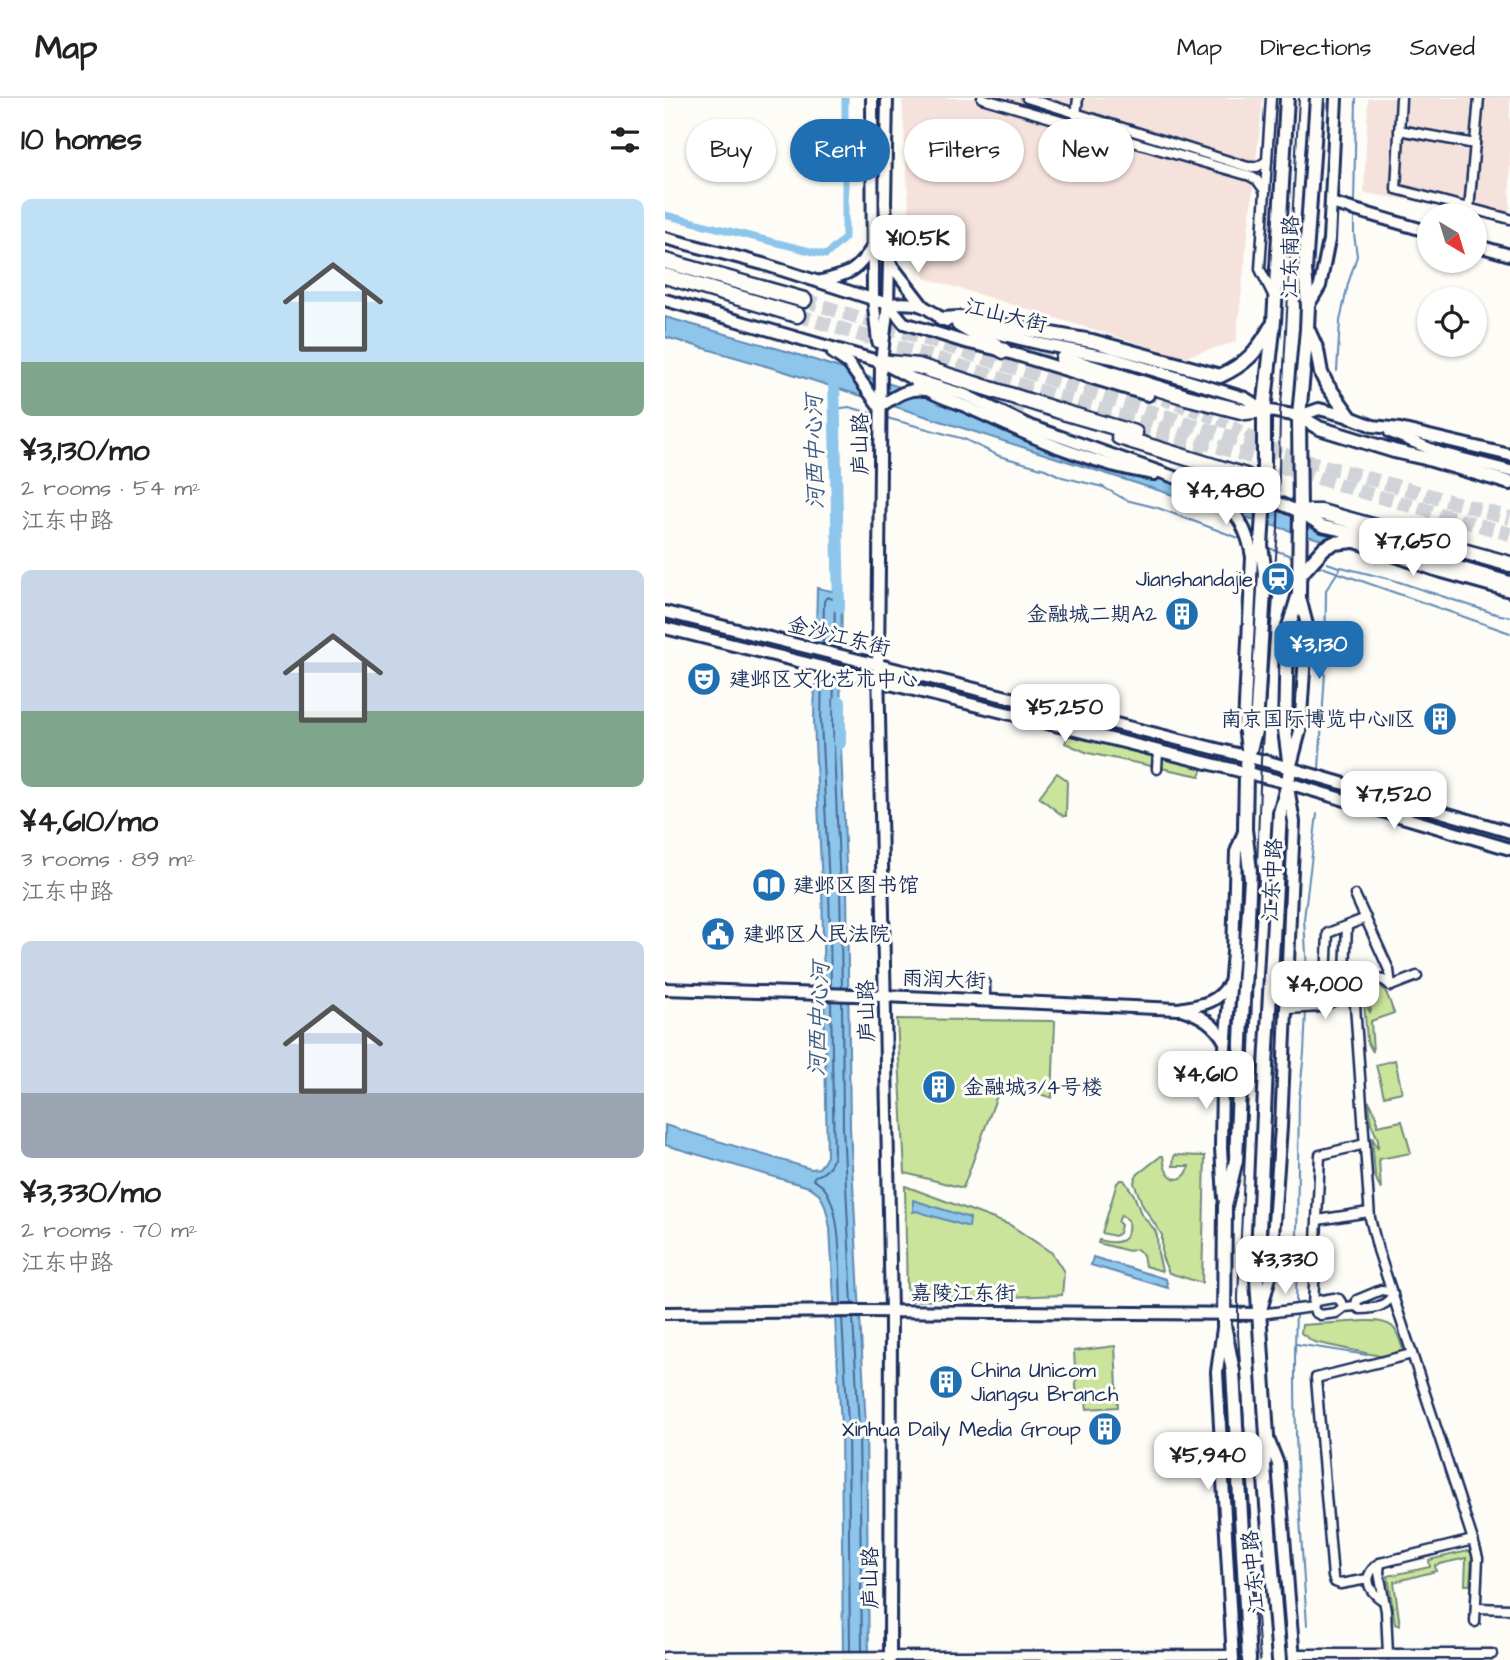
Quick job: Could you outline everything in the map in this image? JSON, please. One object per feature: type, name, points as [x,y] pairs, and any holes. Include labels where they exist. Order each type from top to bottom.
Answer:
[{"type":"highway","points":[[665,261],[804,300]]},
{"type":"highway","points":[[665,276],[797,315]]},
{"type":"highway","points":[[959,324],[1004,351]]},
{"type":"highway","points":[[1063,359],[1245,412],[1264,410]]},
{"type":"highway","points":[[881,362],[918,366],[1135,433]]},
{"type":"highway","points":[[1031,410],[1246,476],[1264,497]]},
{"type":"highway","points":[[1300,512],[1321,512],[1510,564]]},
{"type":"main road","name":"庐山路","points":[[872,98],[873,298],[881,362]]},
{"type":"main road","name":"庐山路","points":[[887,98],[885,203],[889,262],[879,423],[878,682],[891,1312],[889,1658]]},
{"type":"main road","name":"江东南路","points":[[1268,374],[1274,321],[1287,98]]},
{"type":"main road","name":"江东南路","points":[[1300,512],[1299,416],[1307,329],[1305,270],[1317,98]]},
{"type":"main road","points":[[1308,306],[1320,286],[1335,204],[1336,98]]},
{"type":"main road","points":[[1335,204],[1417,228]]},
{"type":"main road","points":[[665,238],[763,264],[888,304],[923,306]]},
{"type":"main road","points":[[820,282],[843,276],[861,264],[874,245]]},
{"type":"main road","points":[[1487,248],[1510,255]]},
{"type":"main road","points":[[889,262],[923,306]]},
{"type":"main road","points":[[665,300],[881,362],[911,378],[965,396],[1030,426],[1177,478],[1217,491],[1245,497],[1264,497],[1300,512],[1322,526],[1354,533],[1510,582]]},
{"type":"main road","points":[[888,304],[904,323],[1148,395]]},
{"type":"main road","name":"江山大街","points":[[923,306],[941,318],[959,324],[1113,358],[1245,398],[1264,410],[1299,416],[1319,409],[1350,416],[1373,426]]},
{"type":"main road","points":[[941,318],[959,317],[1092,341],[1220,376],[1248,359],[1260,346],[1274,321]]},
{"type":"main road","points":[[1307,329],[1317,350],[1321,373],[1327,386],[1350,416]]},
{"type":"main road","points":[[822,345],[848,363],[880,406],[905,391],[916,388],[925,390],[1048,444],[1130,471],[1177,478]]},
{"type":"main road","name":"江东中路","points":[[1225,1206],[1236,1160],[1251,879],[1245,829],[1246,773],[1256,728],[1265,573],[1261,546],[1264,410],[1268,374]]},
{"type":"main road","points":[[911,378],[925,390]]},
{"type":"main road","points":[[1299,416],[1319,428],[1510,483]]},
{"type":"main road","points":[[1373,426],[1400,429],[1510,456]]},
{"type":"main road","points":[[1373,426],[1440,453],[1510,471]]},
{"type":"main road","points":[[1217,491],[1241,520],[1252,557],[1244,726],[1248,757]]},
{"type":"main road","name":"江东中路","points":[[1279,1660],[1263,1466],[1267,1436],[1257,1279],[1266,1052],[1280,813],[1300,731],[1307,625],[1299,594],[1300,512]]},
{"type":"main road","points":[[1332,529],[1353,541],[1510,591]]},
{"type":"main road","points":[[1299,576],[1324,548],[1334,543],[1353,541]]},
{"type":"main road","points":[[1252,557],[1261,546]]},
{"type":"main road","name":"江东中路","points":[[1290,768],[1285,730],[1287,633],[1299,594]]},
{"type":"main road","name":"金沙江东街","points":[[665,612],[878,666],[1054,704],[1290,768],[1510,832]]},
{"type":"main road","name":"金沙江东街","points":[[665,628],[1288,783],[1510,849]]},
{"type":"main road","name":"江东中路","points":[[1260,1314],[1270,1277],[1281,1127],[1294,822],[1288,783]]},
{"type":"main road","name":"江东中路","points":[[1233,1657],[1217,1372],[1224,1319],[1222,1084],[1231,981],[1235,852],[1245,829]]},
{"type":"main road","points":[[1178,1009],[1210,1002],[1225,991],[1231,981]]},
{"type":"main road","name":"雨润大街","points":[[665,989],[1178,1009]]},
{"type":"main road","points":[[1178,1009],[1193,1013],[1211,1023],[1226,1043]]},
{"type":"main road","name":"嘉陵江东街","points":[[665,1313],[860,1311],[1224,1319],[1260,1314]]},
{"type":"main road","name":"江东中路","points":[[1224,1319],[1233,1371],[1249,1660]]},
{"type":"main road","points":[[1267,1436],[1278,1464],[1294,1657]]},
{"type":"street","points":[[982,98],[1054,119]]},
{"type":"street","points":[[1027,98],[1248,167],[1257,167],[1266,161]]},
{"type":"street","points":[[1076,119],[1078,98]]},
{"type":"street","points":[[1271,98],[1260,269],[1275,297]]},
{"type":"street","points":[[1401,98],[1395,189],[1447,203]]},
{"type":"street","points":[[1470,203],[1479,98]]},
{"type":"street","points":[[1399,131],[1475,144]]},
{"type":"street","points":[[1134,142],[1250,176],[1257,180],[1265,191]]},
{"type":"street","points":[[1487,213],[1510,219]]},
{"type":"street","points":[[1157,769],[1158,751]]},
{"type":"street","points":[[1355,895],[1389,970],[1391,986]]},
{"type":"street","points":[[1325,1005],[1328,933],[1366,918]]},
{"type":"street","points":[[1345,972],[1347,926]]},
{"type":"street","points":[[1391,986],[1417,975]]},
{"type":"street","points":[[1286,1009],[1325,1005],[1378,978],[1391,986]]},
{"type":"street","points":[[985,983],[985,1000]]},
{"type":"street","points":[[1354,991],[1369,1212],[1378,1250],[1478,1558],[1475,1622]]},
{"type":"street","points":[[1365,1144],[1320,1155],[1313,1307],[1320,1315],[1336,1313],[1344,1307],[1367,1309],[1385,1305],[1393,1294]]},
{"type":"street","points":[[1318,1220],[1369,1212]]},
{"type":"street","points":[[1356,1306],[1357,1300],[1381,1290],[1393,1294]]},
{"type":"street","points":[[1313,1307],[1316,1301],[1334,1298],[1339,1299],[1344,1307]]},
{"type":"street","points":[[1260,1314],[1313,1307]]},
{"type":"street","points":[[1368,1578],[1340,1584],[1335,1582],[1333,1577],[1316,1378],[1412,1354]]},
{"type":"street","points":[[1384,1601],[1369,1585],[1371,1569],[1380,1563],[1473,1540]]},
{"type":"street","points":[[1380,1563],[1388,1654]]},
{"type":"street","points":[[1476,1608],[1510,1609]]},
{"type":"street","points":[[1294,1657],[1492,1654]]},
{"type":"street","points":[[665,1657],[1233,1657]]},
{"type":"shaded area","points":[[902,98],[1263,98],[1236,342],[1183,357],[925,278],[912,254],[907,182],[1024,182],[1024,119],[904,119],[904,129]]},
{"type":"shaded area","points":[[1368,98],[1510,98],[1510,216],[1487,212],[1487,203],[1427,203],[1364,193]]},
{"type":"green space","points":[[1069,734],[1203,768],[1200,776],[1088,753],[1065,743]]},
{"type":"green space","points":[[1057,773],[1067,780],[1066,816],[1039,797]]},
{"type":"green space","points":[[1371,984],[1384,990],[1394,1013],[1371,1021],[1373,1052],[1367,1041],[1364,1001],[1370,1012],[1371,1010],[1363,989]]},
{"type":"green space","points":[[897,1019],[1055,1021],[1052,1098],[1002,1082],[963,1188],[905,1173]]},
{"type":"green space","points":[[1395,1060],[1402,1092],[1384,1096],[1376,1065]]},
{"type":"green space","points":[[1369,1101],[1377,1117],[1377,1126],[1402,1121],[1411,1153],[1379,1159],[1381,1190],[1375,1176],[1372,1137],[1378,1149],[1378,1139],[1371,1124]]},
{"type":"green space","points":[[1174,1155],[1205,1156],[1202,1283],[1169,1273],[1162,1257],[1162,1235],[1143,1206],[1134,1183],[1138,1174],[1161,1156],[1171,1176],[1178,1179],[1184,1176],[1189,1166],[1173,1166]]},
{"type":"green space","points":[[1120,1180],[1124,1180],[1134,1195],[1141,1214],[1155,1230],[1162,1271],[1145,1266],[1143,1255],[1137,1249],[1129,1251],[1098,1243],[1099,1240],[1117,1242],[1127,1234],[1128,1220],[1121,1215],[1118,1222],[1121,1225],[1119,1233],[1115,1236],[1102,1233]]},
{"type":"green space","points":[[905,1186],[1010,1225],[1052,1253],[1064,1272],[1062,1295],[907,1301]]},
{"type":"green space","points":[[1383,1322],[1394,1328],[1405,1356],[1394,1359],[1314,1342],[1301,1333],[1302,1325]]},
{"type":"green space","points":[[1115,1346],[1118,1407],[1087,1409],[1086,1402],[1077,1402],[1074,1351]]},
{"type":"green space","points":[[1470,1551],[1470,1585],[1465,1585],[1466,1558],[1435,1565],[1436,1571],[1394,1582],[1400,1626],[1395,1624],[1388,1576],[1430,1567],[1429,1560]]},
{"type":"water","points":[[665,317],[786,351],[1236,497],[1510,574],[1510,595],[1233,514],[783,371],[665,337]]},
{"type":"water","points":[[817,588],[842,593],[840,725],[847,889],[850,1127],[866,1428],[869,1660],[843,1660],[841,1425],[830,1228],[824,1204],[819,1194],[809,1187],[665,1145],[665,1125],[811,1169],[819,1168],[827,1156],[822,886],[814,721]]},
{"type":"water","points":[[913,1200],[970,1218],[969,1227],[913,1212]]},
{"type":"water","points":[[1093,1257],[1166,1279],[1168,1288],[1091,1265]]},
{"type":"waterway","name":"河西中心河","points":[[665,215],[826,255],[845,238],[845,98]]},
{"type":"waterway","points":[[1354,205],[1356,98]]},
{"type":"waterway","points":[[1337,371],[1340,321],[1357,256],[1354,214]]},
{"type":"waterway","name":"河西中心河","points":[[834,378],[839,607]]},
{"type":"waterway","points":[[835,409],[849,407],[874,414]]},
{"type":"waterway","points":[[887,418],[964,439],[999,456],[1045,469],[1062,477],[1103,487],[1126,500],[1158,508],[1244,540]]},
{"type":"waterway","points":[[1266,547],[1294,557]]},
{"type":"waterway","points":[[1327,563],[1339,567]]},
{"type":"waterway","points":[[1316,565],[1510,633]]},
{"type":"waterway","points":[[1319,769],[1325,672],[1326,590],[1341,567],[1393,580],[1510,617]]},
{"type":"waterway","name":"河西中心河","points":[[840,702],[840,743]]},
{"type":"waterway","points":[[1306,1005],[1304,919],[1317,814]]},
{"type":"waterway","points":[[1296,1306],[1299,1099],[1306,1011]]},
{"type":"waterway","points":[[1296,1311],[1296,1429],[1307,1625]]},
{"type":"waterway","points":[[1296,1344],[1367,1355]]},
{"type":"tunnel","points":[[804,300],[1289,456],[1510,518]]},
{"type":"tunnel","points":[[797,315],[1373,495],[1510,534]]},
{"type":"tunnel","points":[[995,347],[1063,359]]},
{"type":"tunnel","points":[[1148,395],[1233,426],[1289,456]]},
{"type":"tunnel","points":[[992,396],[1031,410]]},
{"type":"tunnel","points":[[1135,433],[1186,448],[1205,449]]},
{"type":"tram line","points":[[1260,1660],[1238,1334],[1238,1296],[1261,760],[1278,529],[1280,413],[1299,98]]},
{"type":"place","name":"Jianshandajie","points":[[1278,579]]},
{"type":"place","name":"金融城二期A2","points":[[1182,614]]},
{"type":"place","name":"建邺区文化艺术中心","points":[[704,679]]},
{"type":"place","name":"南京国际博览中心11区","points":[[1440,719]]},
{"type":"place","name":"建邺区图书馆","points":[[769,885]]},
{"type":"place","name":"建邺区人民法院","points":[[718,934]]},
{"type":"place","name":"金融城3/4号楼","points":[[939,1087]]},
{"type":"place","name":"China Unicom Jiangsu Branch","points":[[946,1382]]},
{"type":"place","name":"Xinhua Daily Media Group","points":[[1105,1429]]}]
